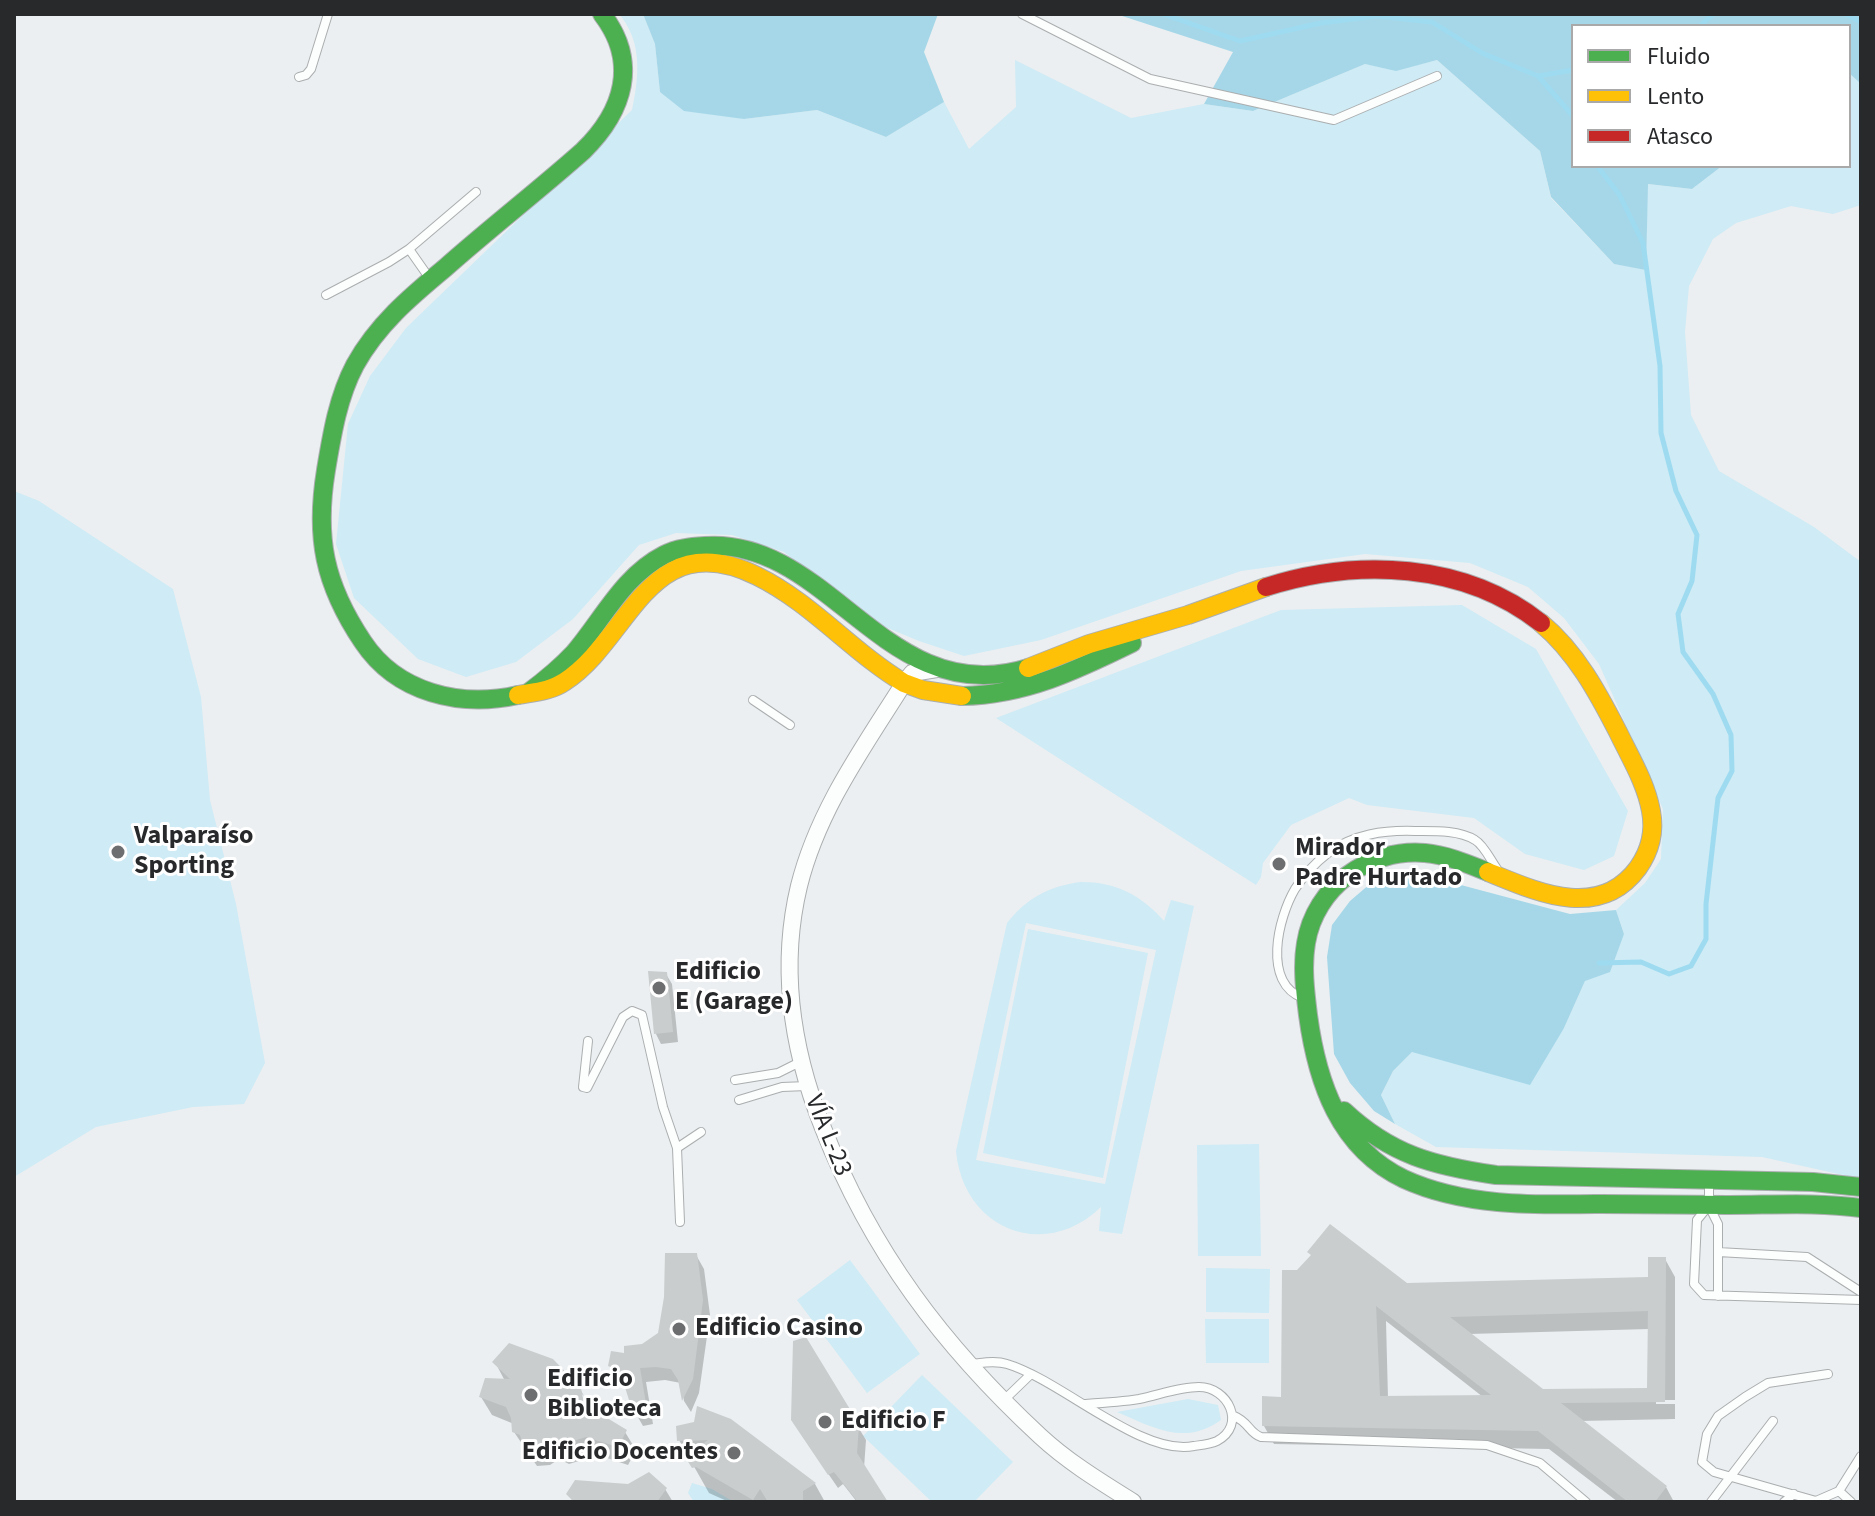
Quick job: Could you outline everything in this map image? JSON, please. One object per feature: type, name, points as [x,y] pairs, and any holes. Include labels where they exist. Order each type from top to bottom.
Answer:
[{"type":"main road","points":[[602,14],[619,40],[624,59],[623,86],[615,110],[602,130],[574,159],[386,320],[347,383],[325,482],[322,545],[327,571],[364,643],[390,670],[419,689],[473,701],[501,700],[554,690],[577,673],[649,586],[670,573],[702,564],[732,565],[775,585],[904,683],[955,697],[1035,688],[1190,614]]},
{"type":"main road","points":[[528,693],[575,651],[630,579],[676,548],[704,543],[740,545],[785,564],[862,625],[901,650],[940,669],[965,676],[1012,674],[1085,645],[1190,614],[1298,577],[1376,568],[1458,581],[1512,603],[1543,624],[1576,661],[1633,763],[1651,807],[1653,832],[1638,869],[1618,888],[1606,894],[1579,899],[1541,893],[1450,858],[1418,852],[1387,856],[1357,868],[1333,887],[1308,928],[1303,959],[1306,998],[1319,1065],[1340,1123],[1363,1151],[1389,1170],[1453,1195],[1536,1205],[1801,1204],[1861,1208]]},
{"type":"main road","points":[[1327,1090],[1337,1104],[1370,1135],[1424,1163],[1496,1175],[1813,1182],[1861,1187]]},
{"type":"street","points":[[901,650],[907,667],[904,683]]},
{"type":"street","points":[[904,683],[912,673],[940,669]]},
{"type":"street","name":"VÍA L-23","points":[[904,683],[842,779],[806,859],[793,916],[789,975],[794,1034],[800,1062],[843,1180],[872,1234],[929,1317],[1004,1400],[1053,1446],[1088,1474],[1133,1502]]},
{"type":"lane","points":[[299,77],[311,69],[328,14]]},
{"type":"lane","points":[[1022,14],[1150,79],[1334,120],[1437,76]]},
{"type":"lane","points":[[326,295],[409,249],[476,192]]},
{"type":"lane","points":[[409,249],[431,280]]},
{"type":"lane","points":[[753,700],[790,725]]},
{"type":"lane","points":[[1306,998],[1293,994],[1280,976],[1281,924],[1294,891],[1304,877],[1329,852],[1344,843],[1374,832],[1390,830],[1448,832],[1476,840],[1505,880]]},
{"type":"lane","points":[[588,1041],[583,1087],[587,1088],[623,1017],[632,1011],[642,1015],[663,1107],[677,1148],[680,1222]]},
{"type":"lane","points":[[735,1080],[778,1073],[800,1062]]},
{"type":"lane","points":[[739,1100],[782,1087],[807,1086]]},
{"type":"lane","points":[[677,1148],[701,1132]]},
{"type":"lane","points":[[1709,1179],[1709,1206],[1718,1224],[1718,1296]]},
{"type":"lane","points":[[1709,1206],[1697,1220],[1694,1284],[1704,1295],[1861,1300]]},
{"type":"lane","points":[[1718,1252],[1807,1257],[1861,1292]]},
{"type":"lane","points":[[970,1364],[1006,1364],[1053,1383],[1084,1404],[1149,1442],[1180,1449],[1216,1442],[1228,1432],[1234,1416],[1222,1394],[1202,1387],[1136,1400],[1084,1404]]},
{"type":"lane","points":[[1828,1374],[1768,1383],[1718,1416],[1707,1434],[1702,1462],[1714,1472],[1816,1501],[1839,1491],[1861,1456]]},
{"type":"lane","points":[[1004,1400],[1030,1375]]},
{"type":"lane","points":[[1234,1416],[1244,1420],[1253,1434],[1261,1437],[1487,1445],[1540,1463],[1586,1502]]},
{"type":"lane","points":[[1711,1502],[1773,1421]]},
{"type":"lane","points":[[1839,1491],[1851,1502]]},
{"type":"lane","points":[[1784,1502],[1794,1494]]},
{"type":"shaded area","points":[[619,14],[643,14],[655,44],[660,92],[744,119],[817,110],[886,137],[944,102],[969,149],[1016,107],[1015,60],[1131,118],[1204,104],[1253,111],[1365,64],[1396,70],[1437,60],[1540,151],[1551,198],[1614,264],[1646,269],[1647,184],[1692,189],[1719,168],[1851,168],[1851,75],[1861,84],[1861,205],[1833,214],[1791,206],[1736,223],[1713,239],[1689,286],[1685,332],[1691,415],[1719,471],[1814,527],[1861,562],[1861,1179],[1762,1157],[1436,1147],[1395,1124],[1381,1095],[1393,1071],[1412,1052],[1564,1028],[1585,981],[1624,934],[1616,910],[1645,883],[1661,859],[1663,809],[1599,664],[1564,618],[1528,587],[1470,563],[1365,554],[1241,571],[1041,640],[964,656],[866,619],[784,552],[732,535],[676,533],[639,545],[573,619],[516,662],[466,677],[418,659],[354,598],[336,544],[348,424],[370,376],[406,328],[632,110],[637,60],[627,25]]},
{"type":"shaded area","points":[[643,14],[938,14],[924,52],[944,102],[886,137],[817,110],[744,119],[684,111],[660,92],[655,44]]},
{"type":"shaded area","points":[[1116,14],[1861,14],[1861,84],[1851,75],[1851,24],[1571,24],[1571,168],[1719,168],[1692,189],[1648,184],[1646,270],[1614,264],[1551,197],[1540,151],[1437,60],[1396,71],[1365,64],[1253,111],[1204,104],[1233,52]]},
{"type":"shaded area","name":"Valparaíso Sporting","points":[[14,491],[39,501],[173,589],[201,697],[210,800],[236,904],[265,1063],[244,1104],[193,1107],[96,1127],[14,1177]]},
{"type":"shaded area","points":[[1462,605],[1536,649],[1628,811],[1614,856],[1584,870],[1525,854],[1474,818],[1367,805],[1349,798],[1291,825],[1263,863],[1256,885],[996,718],[1281,610]]},
{"type":"shaded area","points":[[1412,872],[1570,914],[1616,910],[1624,934],[1610,972],[1585,981],[1564,1028],[1530,1085],[1412,1052],[1393,1071],[1381,1095],[1395,1124],[1374,1111],[1350,1083],[1334,1054],[1327,957],[1332,925],[1350,901],[1378,877]]},
{"type":"shaded area","points":[[1081,882],[1117,887],[1137,897],[1164,921],[1171,900],[1194,906],[1122,1234],[1099,1231],[1101,1207],[1079,1224],[1055,1232],[1032,1234],[1010,1229],[990,1217],[974,1200],[962,1178],[956,1151],[1007,923],[1022,907],[1040,895]],"holes":[[[1026,923],[1156,950],[1105,1184],[976,1160]]]},
{"type":"shaded area","points":[[1028,929],[1148,953],[1103,1178],[983,1153]]},
{"type":"shaded area","points":[[1259,1144],[1261,1256],[1198,1256],[1197,1145]]},
{"type":"shaded area","points":[[850,1260],[920,1354],[867,1393],[797,1300]]},
{"type":"shaded area","points":[[1206,1268],[1270,1269],[1269,1313],[1206,1312]]},
{"type":"shaded area","points":[[1205,1319],[1269,1319],[1269,1363],[1206,1363]]},
{"type":"shaded area","points":[[922,1375],[1013,1462],[974,1502],[932,1502],[863,1436]]},
{"type":"shaded area","points":[[1188,1399],[1218,1405],[1221,1420],[1195,1432],[1169,1432],[1117,1412]]},
{"type":"shaded area","points":[[692,1483],[712,1489],[734,1502],[694,1502],[688,1493]]},
{"type":"building","name":"Edificio E (Garage)","points":[[648,971],[667,972],[673,1032],[654,1034]]},
{"type":"building","points":[[1330,1224],[1407,1283],[1648,1277],[1648,1257],[1666,1257],[1665,1402],[1561,1403],[1667,1486],[1655,1502],[1628,1502],[1538,1431],[1262,1426],[1262,1396],[1281,1397],[1282,1270],[1297,1270],[1311,1255],[1307,1252]],"holes":[[[1376,1306],[1491,1395],[1380,1396]],[[1648,1311],[1647,1388],[1543,1389],[1450,1317]]]},
{"type":"building","name":"Edificio Casino","points":[[665,1253],[697,1253],[703,1300],[693,1379],[682,1401],[678,1380],[671,1369],[640,1368],[647,1410],[633,1413],[620,1371],[608,1366],[611,1351],[624,1353],[624,1346],[642,1344],[658,1333],[664,1297]]},
{"type":"building","name":"Edificio F","points":[[806,1337],[859,1424],[857,1453],[888,1502],[858,1502],[834,1472],[828,1475],[791,1420],[793,1341]]},
{"type":"building","name":"Edificio Biblioteca","points":[[509,1343],[553,1359],[581,1388],[584,1404],[627,1430],[618,1447],[586,1437],[557,1446],[547,1442],[539,1447],[524,1448],[520,1435],[512,1432],[506,1407],[479,1397],[485,1378],[510,1379],[492,1362]]},
{"type":"building","name":"Edificio Docentes","points":[[697,1406],[731,1419],[816,1483],[803,1491],[803,1502],[768,1502],[760,1489],[753,1500],[696,1467],[692,1468],[685,1457],[708,1440],[677,1441],[676,1426],[694,1422]]},
{"type":"building","points":[[649,1472],[667,1488],[657,1502],[574,1502],[566,1494],[575,1480],[628,1484]]},
{"type":"waterway","points":[[1163,14],[1240,41],[1321,23],[1377,16],[1432,22],[1482,53],[1538,76],[1571,70]]},
{"type":"waterway","points":[[1702,24],[1713,14]]},
{"type":"waterway","points":[[1846,14],[1861,22]]},
{"type":"waterway","points":[[1538,76],[1571,114]]},
{"type":"waterway","points":[[1599,168],[1619,194],[1643,243],[1660,366],[1661,433],[1676,491],[1697,535],[1692,581],[1678,614],[1683,652],[1713,694],[1731,735],[1732,771],[1718,798],[1706,904],[1706,939],[1691,966],[1669,974],[1641,962],[1599,963]]},
{"type":"traffic: fast","points":[[518,695],[474,699],[432,692],[393,674],[377,659],[350,621],[331,580],[323,539],[323,494],[340,403],[349,377],[373,337],[419,290],[583,151],[608,119],[617,103],[623,68],[620,50],[602,14]]},
{"type":"traffic: fast","points":[[528,693],[574,653],[637,574],[669,553],[705,546],[749,550],[788,567],[896,646],[935,666],[978,675],[1028,668]]},
{"type":"traffic: fast","points":[[962,696],[985,695],[1029,686],[1132,643]]},
{"type":"traffic: fast","points":[[1488,872],[1433,854],[1404,853],[1384,857],[1348,875],[1333,889],[1311,923],[1304,970],[1312,1040],[1325,1088],[1335,1110],[1363,1150],[1382,1166],[1427,1188],[1451,1195],[1501,1202],[1811,1204],[1861,1208]]},
{"type":"traffic: fast","points":[[1344,1111],[1379,1138],[1414,1156],[1496,1175],[1813,1182],[1861,1187]]},
{"type":"traffic: slow","points":[[518,695],[564,682],[587,663],[645,593],[666,575],[690,564],[720,564],[757,576],[777,587],[904,683],[923,690],[962,696]]},
{"type":"traffic: slow","points":[[1028,668],[1089,644],[1188,615],[1266,587]]},
{"type":"traffic: slow","points":[[1488,872],[1547,893],[1586,898],[1605,894],[1622,884],[1638,868],[1650,841],[1651,811],[1632,761],[1585,674],[1554,634],[1541,623]]},
{"type":"traffic: jam","points":[[1266,587],[1337,572],[1409,571],[1444,577],[1478,588],[1511,603],[1541,623]]},
{"type":"place","name":"Valparaíso Sporting","points":[[118,852]]},
{"type":"place","name":"Mirador Padre Hurtado","points":[[1279,864]]},
{"type":"place","name":"Edificio E (Garage)","points":[[659,988]]},
{"type":"place","name":"Edificio Casino","points":[[679,1329]]},
{"type":"place","name":"Edificio Biblioteca","points":[[531,1395]]},
{"type":"place","name":"Edificio F","points":[[825,1422]]},
{"type":"place","name":"Edificio Docentes","points":[[734,1453]]}]
